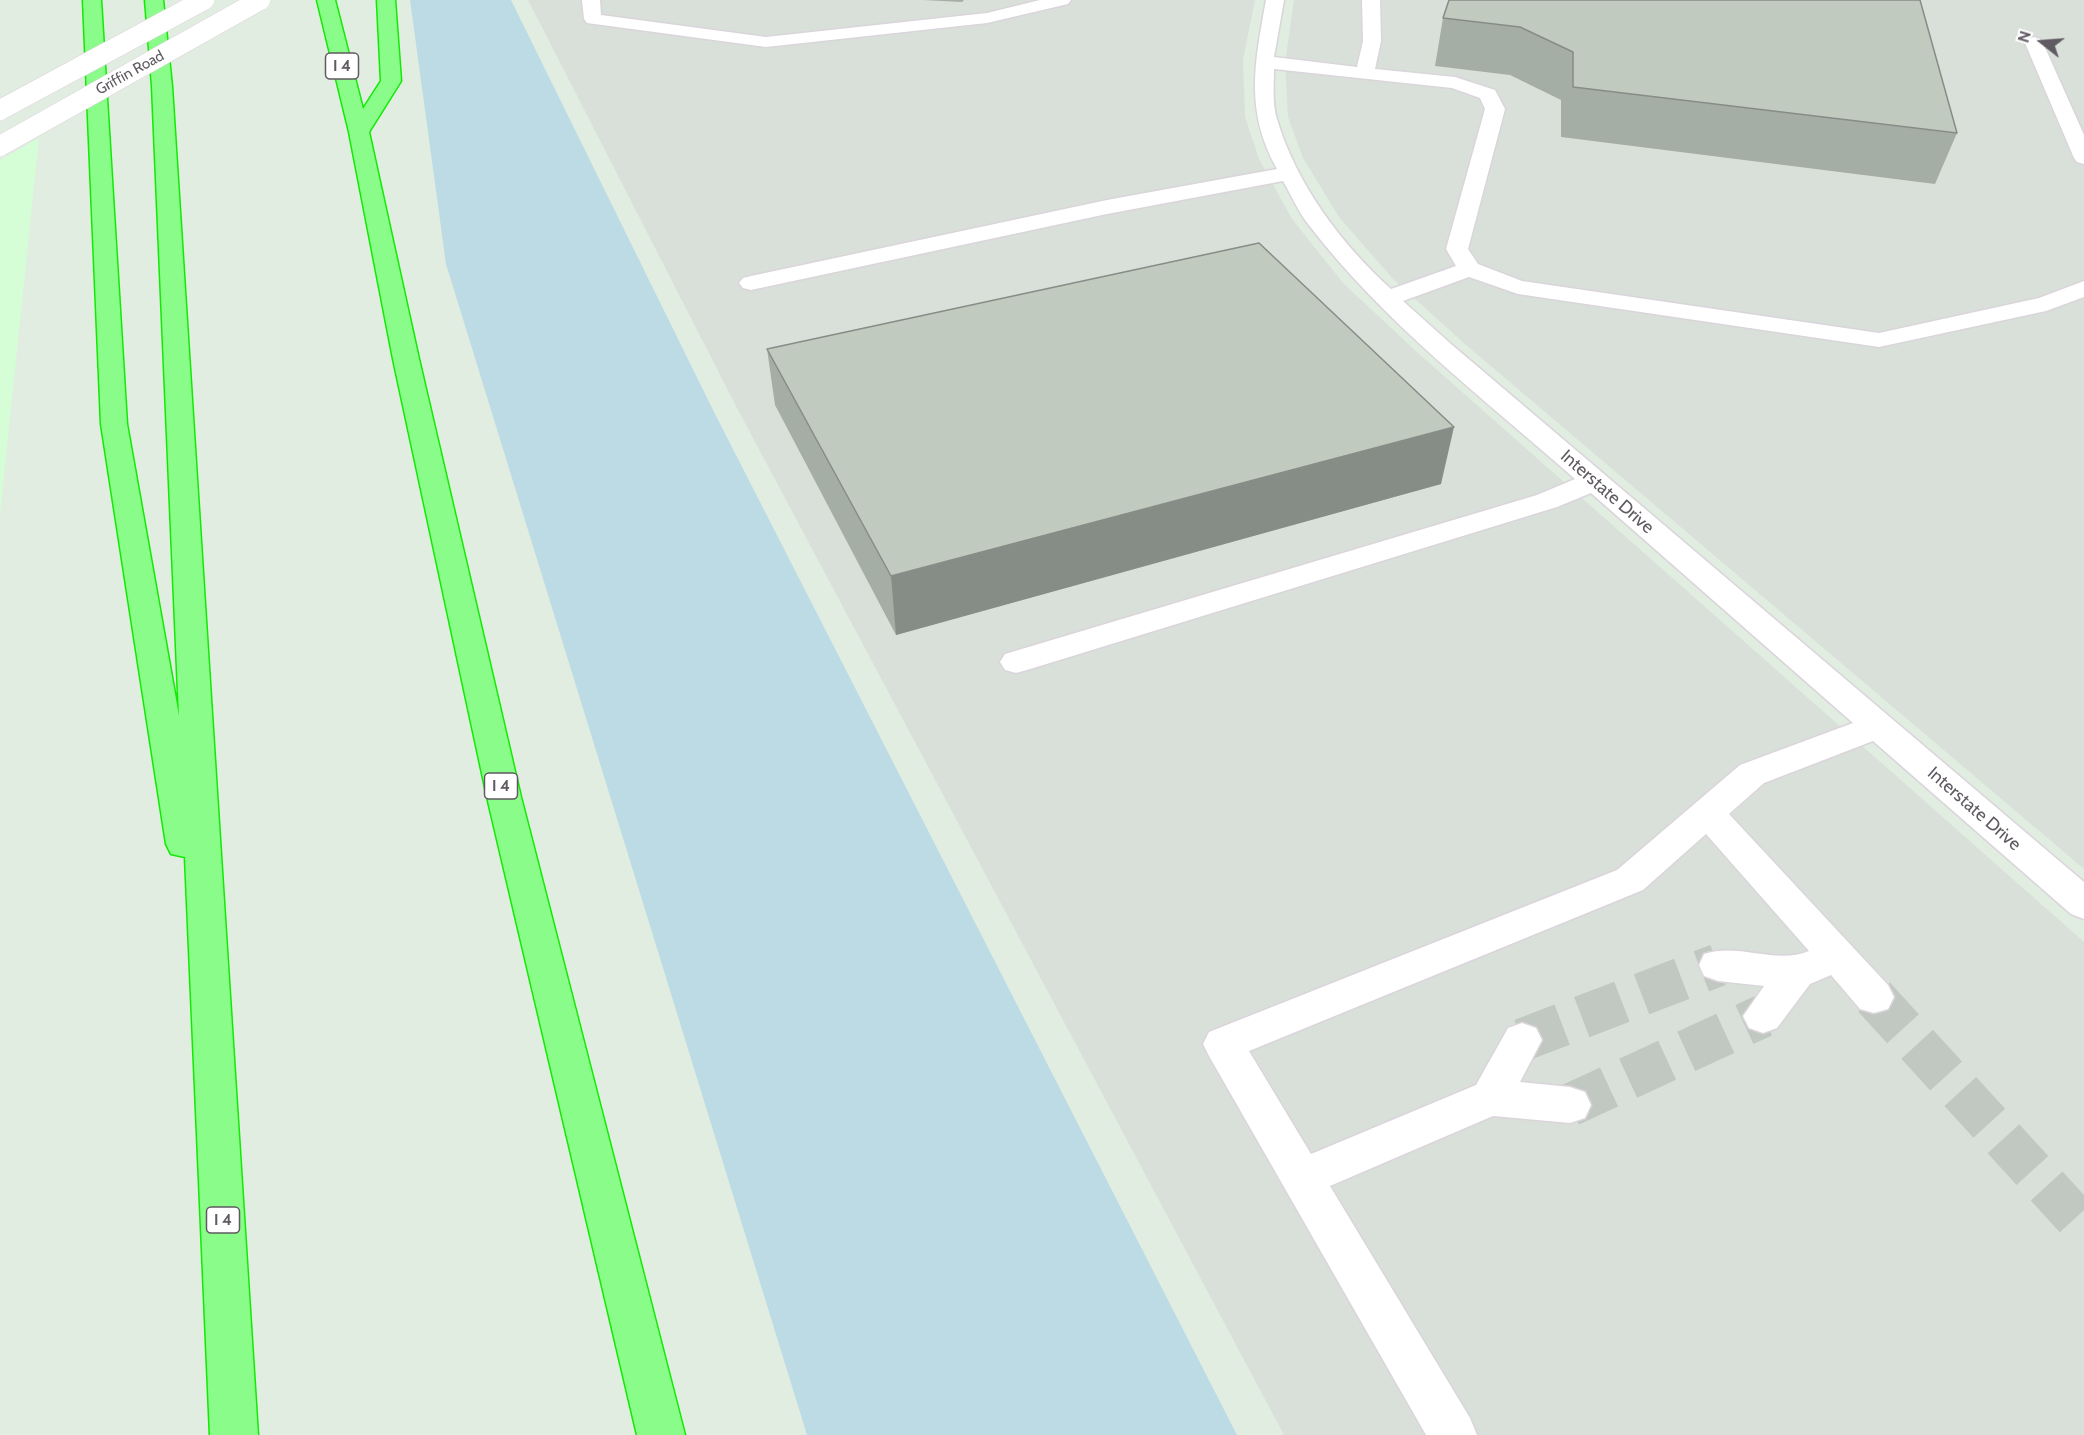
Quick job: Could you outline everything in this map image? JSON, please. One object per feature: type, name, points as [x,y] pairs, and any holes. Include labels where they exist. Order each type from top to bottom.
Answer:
[{"type":"highway","points":[[92,0],[114,424],[211,1005]]},
{"type":"highway","name":"I 4","points":[[154,0],[162,98],[234,1435]]},
{"type":"highway","name":"I 4","points":[[326,0],[359,132],[406,359],[504,797],[661,1435]]},
{"type":"highway","points":[[359,132],[391,81],[386,0]]},
{"type":"street","name":"Griffin Road","points":[[0,110],[204,0]]},
{"type":"street","name":"Griffin Road","points":[[0,146],[260,0]]},
{"type":"street","points":[[591,0],[593,19],[766,42],[987,18],[1062,0]]},
{"type":"street","name":"Interstate Drive","points":[[1275,0],[1264,62],[1266,117],[1281,158],[1316,219],[1369,282],[1595,481],[2084,904]]},
{"type":"street","points":[[1365,72],[1372,41],[1371,0]]},
{"type":"street","points":[[2034,44],[2084,158]]},
{"type":"street","points":[[1264,62],[1455,83],[1488,94],[1495,109],[1457,249],[1468,269],[1518,287],[1879,340],[2046,303],[2084,288]]},
{"type":"street","points":[[751,283],[1107,207],[1290,173]]},
{"type":"street","points":[[1387,298],[1418,289],[1468,269]]},
{"type":"street","points":[[1016,662],[1547,501],[1595,481]]},
{"type":"street","points":[[1453,1435],[1223,1044],[1630,880],[1752,774],[1878,726]]},
{"type":"street","points":[[1707,812],[1874,997]]},
{"type":"street","points":[[1762,1016],[1796,974],[1838,955]]},
{"type":"street","points":[[1718,965],[1796,974]]},
{"type":"street","points":[[1491,1098],[1522,1040]]},
{"type":"street","points":[[1302,1178],[1491,1098],[1570,1105]]},
{"type":"shaded area","points":[[410,0],[511,0],[714,412],[1237,1435],[807,1435],[446,264]]},
{"type":"shaded area","points":[[528,0],[1255,0],[1243,60],[1245,117],[1259,159],[1292,219],[1344,284],[1418,353],[2084,942],[2084,1435],[1284,1435],[737,408]]},
{"type":"shaded area","points":[[1294,0],[2084,0],[2084,869],[1466,345],[1393,279],[1339,217],[1303,158],[1288,117],[1285,63]]},
{"type":"shaded area","points":[[39,138],[0,514],[0,160]]},
{"type":"building","points":[[1449,0],[1920,0],[1957,133],[1573,87],[1573,52],[1520,27],[1443,18]]},
{"type":"building","points":[[1259,243],[1454,427],[891,576],[767,349]]},
{"type":"tunnel","points":[[1522,1040],[1718,965]]},
{"type":"tunnel","points":[[1874,997],[2084,1227]]},
{"type":"tunnel","points":[[1570,1105],[1763,1016]]}]
